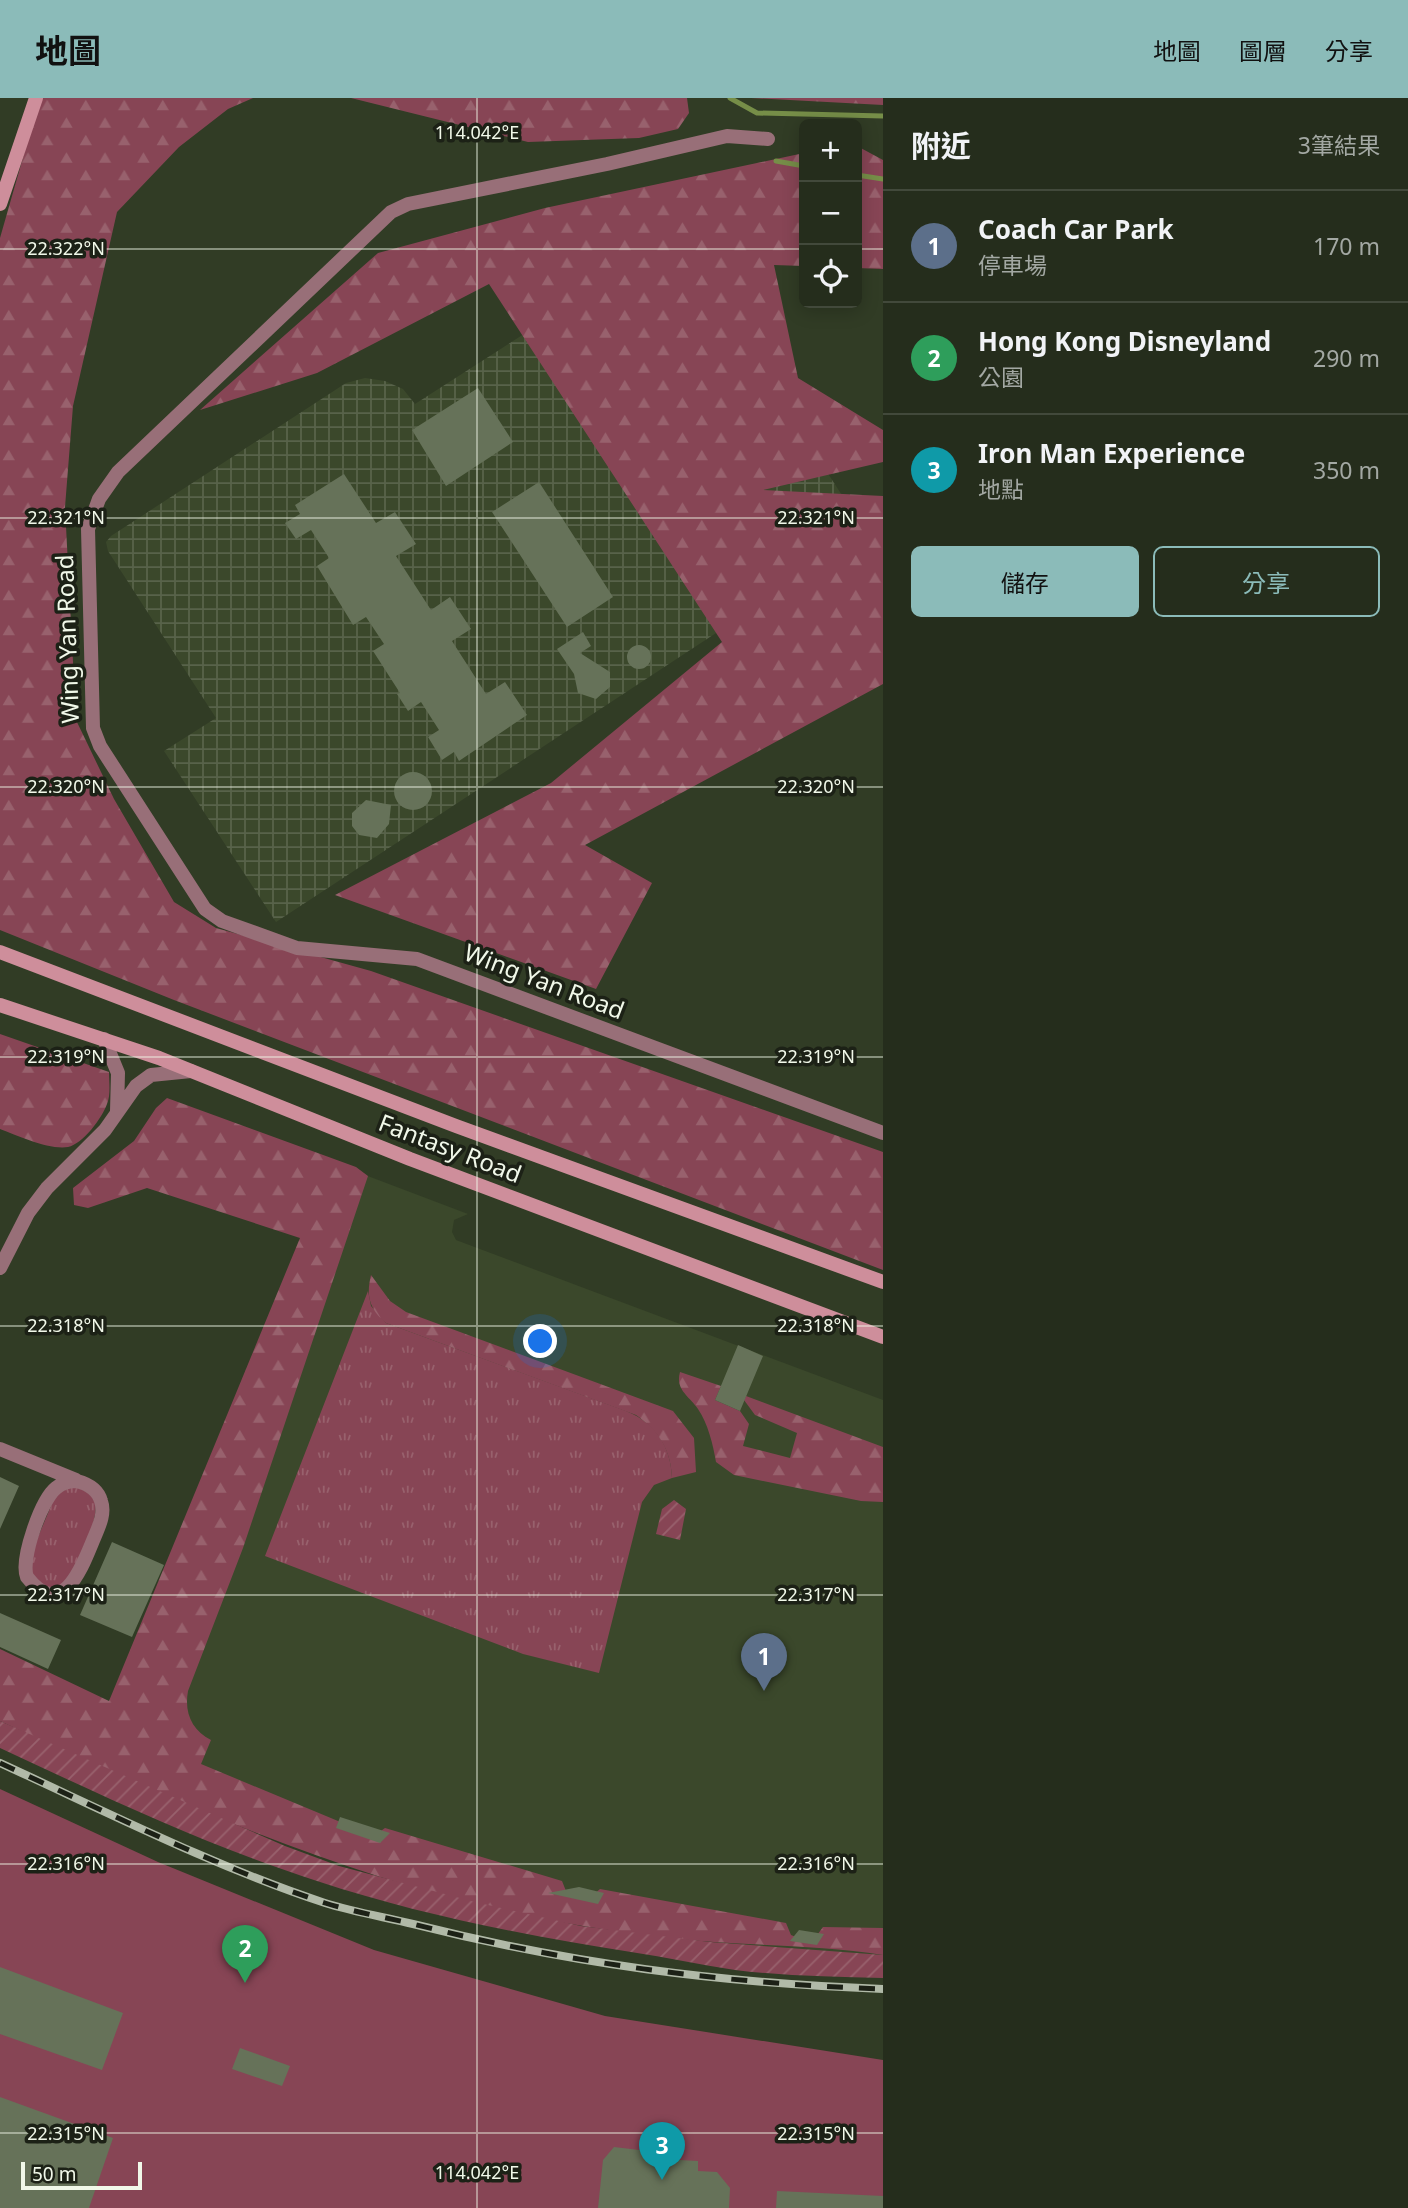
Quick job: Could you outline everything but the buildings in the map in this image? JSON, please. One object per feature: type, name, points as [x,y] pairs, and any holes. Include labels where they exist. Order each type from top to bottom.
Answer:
[{"type":"main road","points":[[0,204],[36,98]]},
{"type":"main road","name":"Fantasy Road","points":[[0,952],[456,1126],[883,1282]]},
{"type":"main road","name":"Fantasy Road","points":[[0,1005],[191,1071],[410,1159],[883,1337]]},
{"type":"street","name":"Wing Yan Road","points":[[768,139],[727,135],[607,164],[408,204],[391,212],[118,472],[99,499],[92,515],[87,548],[93,727],[100,746],[205,909],[222,921],[296,948],[417,958],[883,1133]]},
{"type":"street","points":[[104,1039],[118,1073],[117,1111]]},
{"type":"street","points":[[0,1268],[28,1213],[47,1188],[105,1130],[136,1086],[151,1074],[191,1071]]},
{"type":"street","points":[[0,1449],[85,1483],[101,1501],[101,1518],[79,1576],[70,1587],[58,1592],[41,1589],[33,1584],[25,1570],[25,1556],[46,1501],[52,1491],[62,1483],[85,1483]]},
{"type":"street","points":[[39,1466],[48,1485],[46,1501]]},
{"type":"shaded area","points":[[675,237],[867,534],[276,922],[164,751],[216,718],[108,551],[106,542],[111,536],[346,383],[365,378],[385,381],[403,389],[415,404]]},
{"type":"shaded area","points":[[352,1170],[468,1214],[454,1220],[452,1232],[456,1240],[883,1400],[883,1968],[570,1920],[143,1752]]},
{"type":"green space","points":[[40,98],[253,98],[228,109],[179,147],[117,212],[73,406],[65,507],[76,720],[114,799],[174,902],[216,928],[371,971],[883,1152],[883,1270],[174,1000],[0,930],[0,238]]},
{"type":"green space","points":[[351,98],[687,98],[689,113],[678,129],[639,138],[528,142]]},
{"type":"green space","points":[[751,98],[883,98],[883,105]]},
{"type":"green space","points":[[862,149],[883,160],[883,269],[862,268]]},
{"type":"green space","points":[[799,154],[799,266],[774,265],[798,378],[883,430],[883,462],[763,490],[883,496],[883,684],[585,845],[652,883],[596,989],[335,895],[551,783],[722,642],[489,284],[317,373],[200,410],[378,253],[545,208]]},
{"type":"green space","points":[[0,1034],[109,1072],[107,1104],[96,1123],[80,1141],[68,1147],[52,1146],[0,1129]]},
{"type":"green space","points":[[167,1098],[356,1167],[368,1176],[243,1548],[188,1691],[187,1707],[191,1720],[204,1736],[211,1740],[201,1764],[374,1836],[385,1828],[562,1881],[566,1891],[591,1897],[600,1889],[786,1923],[791,1935],[803,1940],[815,1938],[823,1927],[883,1928],[883,1955],[820,1948],[698,1941],[632,1933],[507,1911],[432,1892],[285,1844],[141,1785],[0,1721],[0,1649],[109,1701],[300,1238],[147,1188],[88,1208],[74,1205],[73,1188],[134,1141],[156,1108]]},
{"type":"green space","points":[[371,1275],[390,1301],[406,1312],[673,1411],[694,1438],[696,1472],[672,1478],[669,1459],[662,1442],[636,1415],[386,1323],[370,1302]]},
{"type":"green space","points":[[368,1291],[371,1306],[386,1323],[626,1411],[646,1422],[660,1437],[669,1456],[672,1478],[654,1485],[642,1502],[599,1673],[523,1654],[265,1556]]},
{"type":"green space","points":[[680,1372],[721,1386],[715,1400],[740,1411],[749,1424],[743,1446],[790,1458],[797,1433],[755,1415],[744,1400],[746,1396],[883,1447],[883,1502],[861,1501],[734,1475],[716,1462],[705,1421],[679,1384]]},
{"type":"green space","points":[[74,1486],[94,1499],[94,1519],[71,1578],[64,1585],[50,1589],[32,1577],[30,1556],[56,1494]]},
{"type":"green space","points":[[674,1500],[686,1509],[680,1540],[656,1534],[662,1509]]},
{"type":"green space","points":[[0,1721],[285,1846],[339,1866],[475,1902],[581,1926],[710,1942],[883,1955],[883,1978],[790,1975],[722,1968],[551,1939],[433,1914],[356,1893],[276,1867],[196,1836],[0,1748]]},
{"type":"green space","points":[[0,1789],[158,1862],[374,1950],[605,2016],[883,2060],[883,2208],[0,2208]]},
{"type":"waterway","points":[[730,98],[757,113],[883,116]]},
{"type":"waterway","points":[[776,161],[799,165]]},
{"type":"waterway","points":[[862,176],[883,179]]},
{"type":"railway","points":[[0,1763],[201,1855],[283,1888],[347,1909],[588,1961],[763,1982],[883,1989]]},
{"type":"place","name":"Coach Car Park","points":[[764,1691]]},
{"type":"place","name":"Hong Kong Disneyland","points":[[245,1983]]},
{"type":"place","name":"Iron Man Experience","points":[[662,2180]]}]
